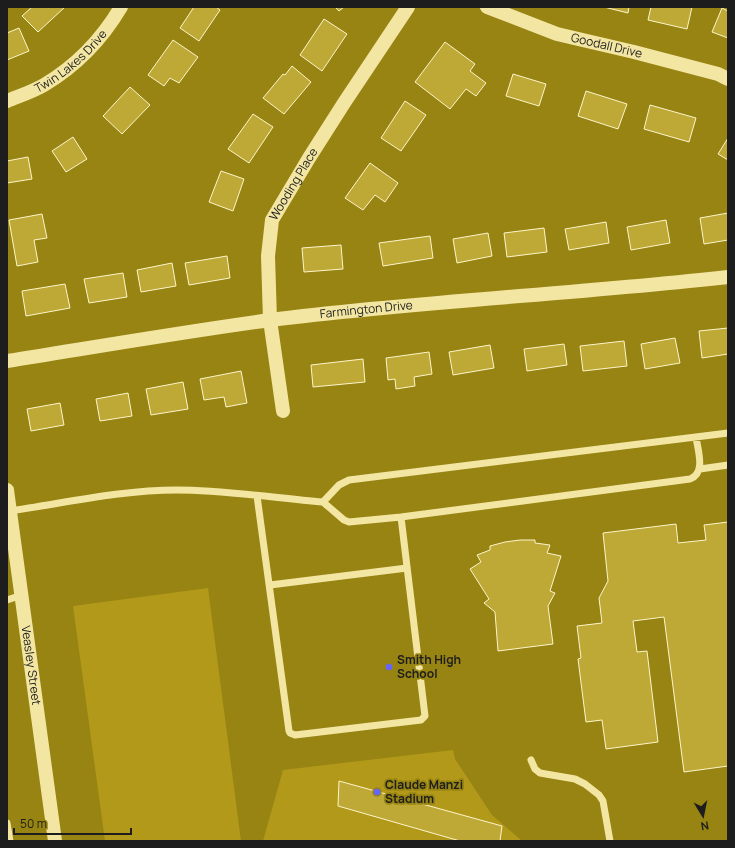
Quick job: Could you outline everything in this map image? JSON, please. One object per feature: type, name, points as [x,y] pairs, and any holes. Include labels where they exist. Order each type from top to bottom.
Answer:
[{"type":"street","name":"Twin Lakes Drive","points":[[7,101],[44,85],[80,59],[109,27],[121,7]]},
{"type":"street","name":"Wooding Place","points":[[283,412],[270,320],[268,256],[272,220],[344,103],[408,7]]},
{"type":"street","name":"Goodall Drive","points":[[487,7],[557,34],[718,74],[728,79]]},
{"type":"street","name":"Farmington Drive","points":[[7,361],[270,320],[409,305],[679,283],[728,277]]},
{"type":"street","name":"Veasley Street","points":[[7,490],[55,841]]},
{"type":"lane","points":[[323,502],[339,485],[349,480],[728,433]]},
{"type":"lane","points":[[10,511],[135,492],[176,490],[216,491],[323,502],[344,520],[349,522],[401,517],[690,479],[695,477],[700,469],[696,437]]},
{"type":"lane","points":[[700,469],[728,465]]},
{"type":"lane","points":[[257,496],[270,585],[288,731],[290,734],[421,720],[425,716],[401,517]]},
{"type":"lane","points":[[270,585],[407,568]]},
{"type":"lane","points":[[7,600],[22,595]]},
{"type":"lane","points":[[531,760],[535,769],[540,773],[574,779],[585,784],[599,795],[603,801],[610,841]]},
{"type":"lane","points":[[7,823],[10,841]]},
{"type":"shaded area","points":[[208,588],[241,841],[105,841],[73,606]]},
{"type":"shaded area","name":"Claude Manzi Stadium","points":[[453,750],[455,759],[492,815],[522,841],[263,841],[283,770]]},
{"type":"building","points":[[32,7],[65,7],[38,32],[22,16]]},
{"type":"building","points":[[194,7],[216,7],[220,10],[199,41],[180,28]]},
{"type":"building","points":[[335,7],[344,7],[339,11]]},
{"type":"building","points":[[604,7],[629,7],[628,13]]},
{"type":"building","points":[[651,7],[692,7],[687,29],[648,20]]},
{"type":"building","points":[[722,8],[728,11],[728,38],[712,32]]},
{"type":"building","points":[[324,19],[347,34],[322,71],[300,55]]},
{"type":"building","points":[[19,28],[29,51],[7,60],[7,33]]},
{"type":"building","points":[[173,40],[198,57],[179,83],[170,78],[164,86],[148,75]]},
{"type":"building","points":[[445,42],[475,64],[470,71],[486,83],[476,96],[466,89],[450,109],[415,82]]},
{"type":"building","points":[[292,66],[311,82],[284,114],[263,98],[283,74],[285,75]]},
{"type":"building","points":[[513,74],[546,84],[539,106],[506,96]]},
{"type":"building","points":[[130,87],[150,105],[122,134],[103,116]]},
{"type":"building","points":[[586,91],[627,104],[618,129],[578,116]]},
{"type":"building","points":[[405,101],[426,115],[401,151],[381,138]]},
{"type":"building","points":[[650,105],[696,118],[689,142],[644,129]]},
{"type":"building","points":[[253,114],[273,127],[249,163],[228,149]]},
{"type":"building","points":[[73,137],[87,159],[66,172],[52,151]]},
{"type":"building","points":[[728,138],[728,160],[718,154]]},
{"type":"building","points":[[28,157],[32,179],[7,183],[7,161]]},
{"type":"building","points":[[370,163],[398,183],[385,202],[375,195],[363,210],[345,198]]},
{"type":"building","points":[[221,171],[244,179],[233,211],[209,202]]},
{"type":"building","points":[[728,213],[728,240],[704,244],[700,218]]},
{"type":"building","points":[[42,214],[47,238],[34,240],[38,262],[17,266],[9,220]]},
{"type":"building","points":[[666,220],[670,243],[631,250],[627,227]]},
{"type":"building","points":[[606,222],[609,243],[569,250],[565,229]]},
{"type":"building","points":[[544,228],[547,252],[507,257],[504,233]]},
{"type":"building","points":[[488,233],[492,256],[457,263],[453,239]]},
{"type":"building","points":[[430,236],[433,258],[383,266],[379,243]]},
{"type":"building","points":[[341,245],[343,269],[304,272],[302,248]]},
{"type":"building","points":[[227,256],[230,278],[189,285],[185,263]]},
{"type":"building","points":[[172,263],[176,286],[141,292],[137,270]]},
{"type":"building","points":[[123,273],[127,297],[89,303],[84,279]]},
{"type":"building","points":[[65,284],[70,308],[26,316],[22,291]]},
{"type":"building","points":[[728,328],[728,354],[702,358],[699,331]]},
{"type":"building","points":[[675,338],[680,363],[645,369],[641,344]]},
{"type":"building","points":[[624,341],[627,366],[583,371],[580,346]]},
{"type":"building","points":[[564,344],[567,365],[527,371],[524,349]]},
{"type":"building","points":[[490,345],[494,368],[453,375],[449,352]]},
{"type":"building","points":[[429,352],[432,374],[414,377],[415,386],[396,389],[395,379],[388,380],[386,358]]},
{"type":"building","points":[[363,359],[365,382],[313,387],[311,365]]},
{"type":"building","points":[[241,371],[247,403],[226,407],[224,397],[204,400],[200,379]]},
{"type":"building","points":[[183,382],[188,409],[151,415],[146,389]]},
{"type":"building","points":[[128,393],[132,416],[100,421],[96,399]]},
{"type":"building","points":[[60,403],[64,425],[31,431],[27,409]]},
{"type":"building","points":[[728,522],[728,766],[684,772],[664,617],[633,621],[637,652],[647,651],[658,742],[606,749],[602,720],[586,722],[578,659],[581,658],[577,626],[602,623],[599,598],[608,581],[603,533],[676,524],[678,543],[706,540],[704,525]]},
{"type":"building","points":[[520,540],[535,540],[535,543],[550,545],[547,553],[561,556],[550,591],[555,593],[548,606],[553,644],[498,651],[495,612],[484,603],[489,599],[470,569],[481,562],[477,555],[490,550],[490,546]]},
{"type":"building","points":[[339,781],[502,826],[500,841],[460,841],[338,806]]},
{"type":"place","name":"Smith High School","points":[[389,667]]},
{"type":"place","name":"Claude Manzi Stadium","points":[[377,792]]}]
